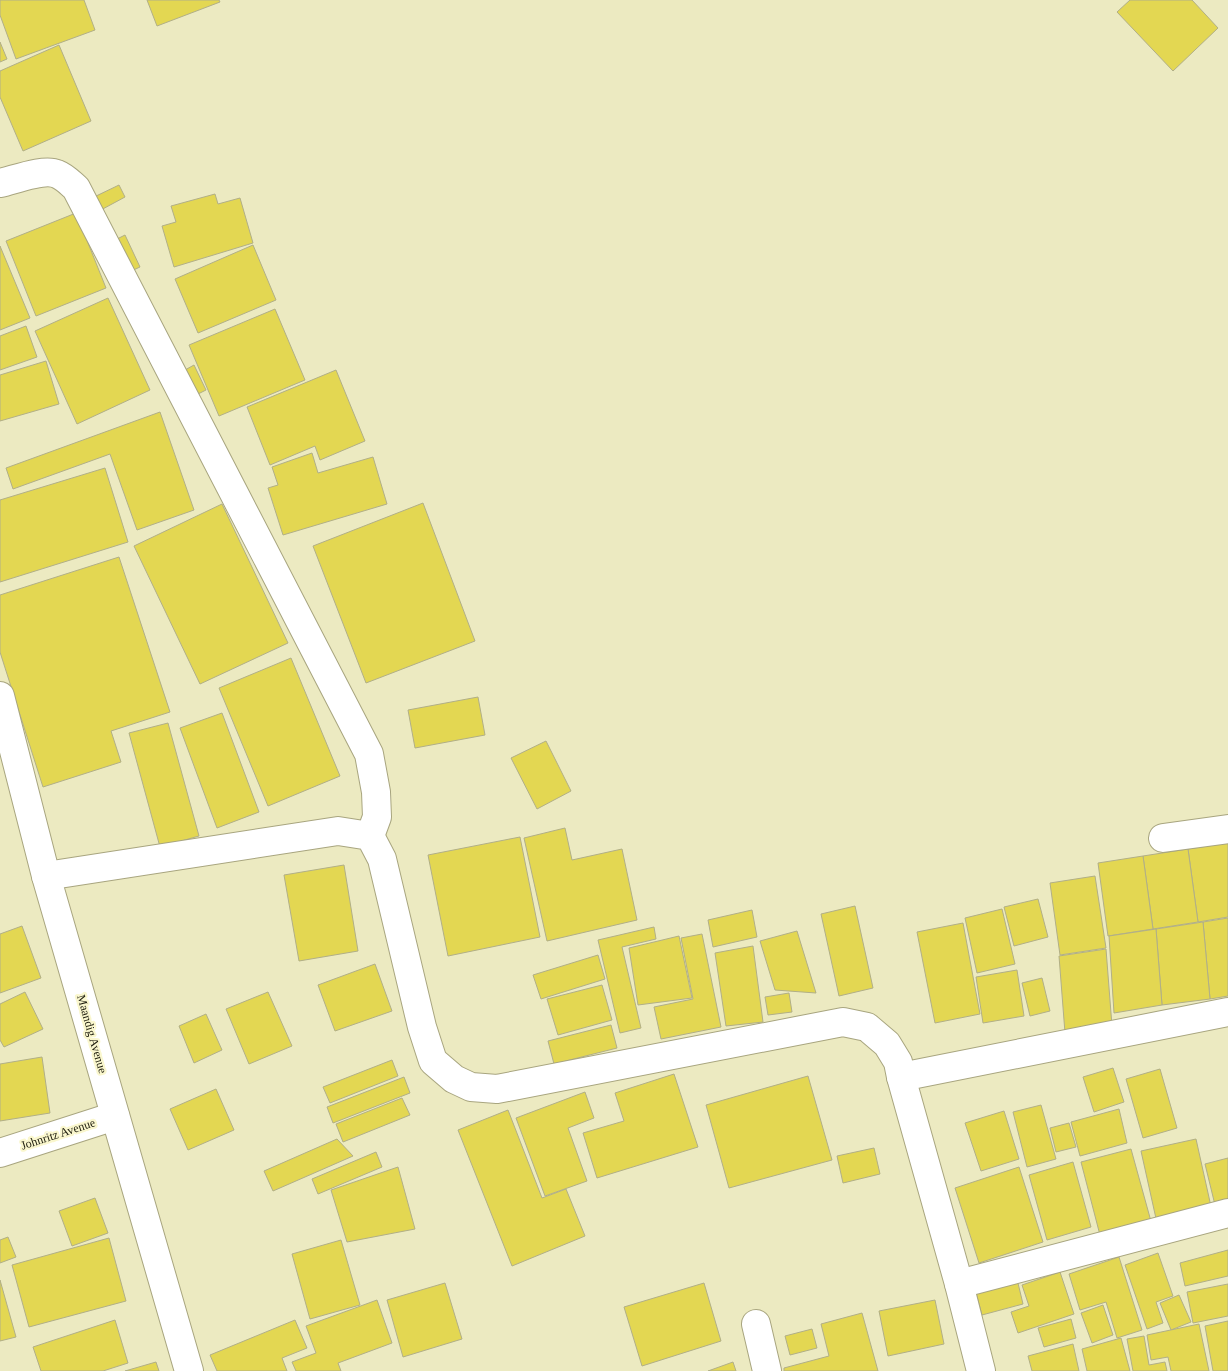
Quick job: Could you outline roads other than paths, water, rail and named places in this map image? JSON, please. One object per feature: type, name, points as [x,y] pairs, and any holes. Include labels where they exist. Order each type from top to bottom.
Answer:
[{"type":"street","points":[[0,183],[43,172],[53,172],[66,179],[76,188],[369,754],[376,792],[377,817],[370,836],[382,858],[422,1027],[433,1061],[454,1079],[471,1087],[497,1089],[844,1022],[867,1027],[887,1044],[898,1062],[960,1284],[981,1371]]},
{"type":"street","name":"Maandig Avenue","points":[[0,696],[46,876],[189,1371]]},
{"type":"street","points":[[1163,838],[1228,829]]},
{"type":"street","points":[[46,876],[338,831],[370,836]]},
{"type":"street","points":[[901,1076],[1228,1012]]},
{"type":"street","name":"Johnritz Avenue","points":[[0,1153],[115,1116]]},
{"type":"street","points":[[960,1284],[1228,1213]]},
{"type":"street","points":[[756,1324],[767,1371]]}]
